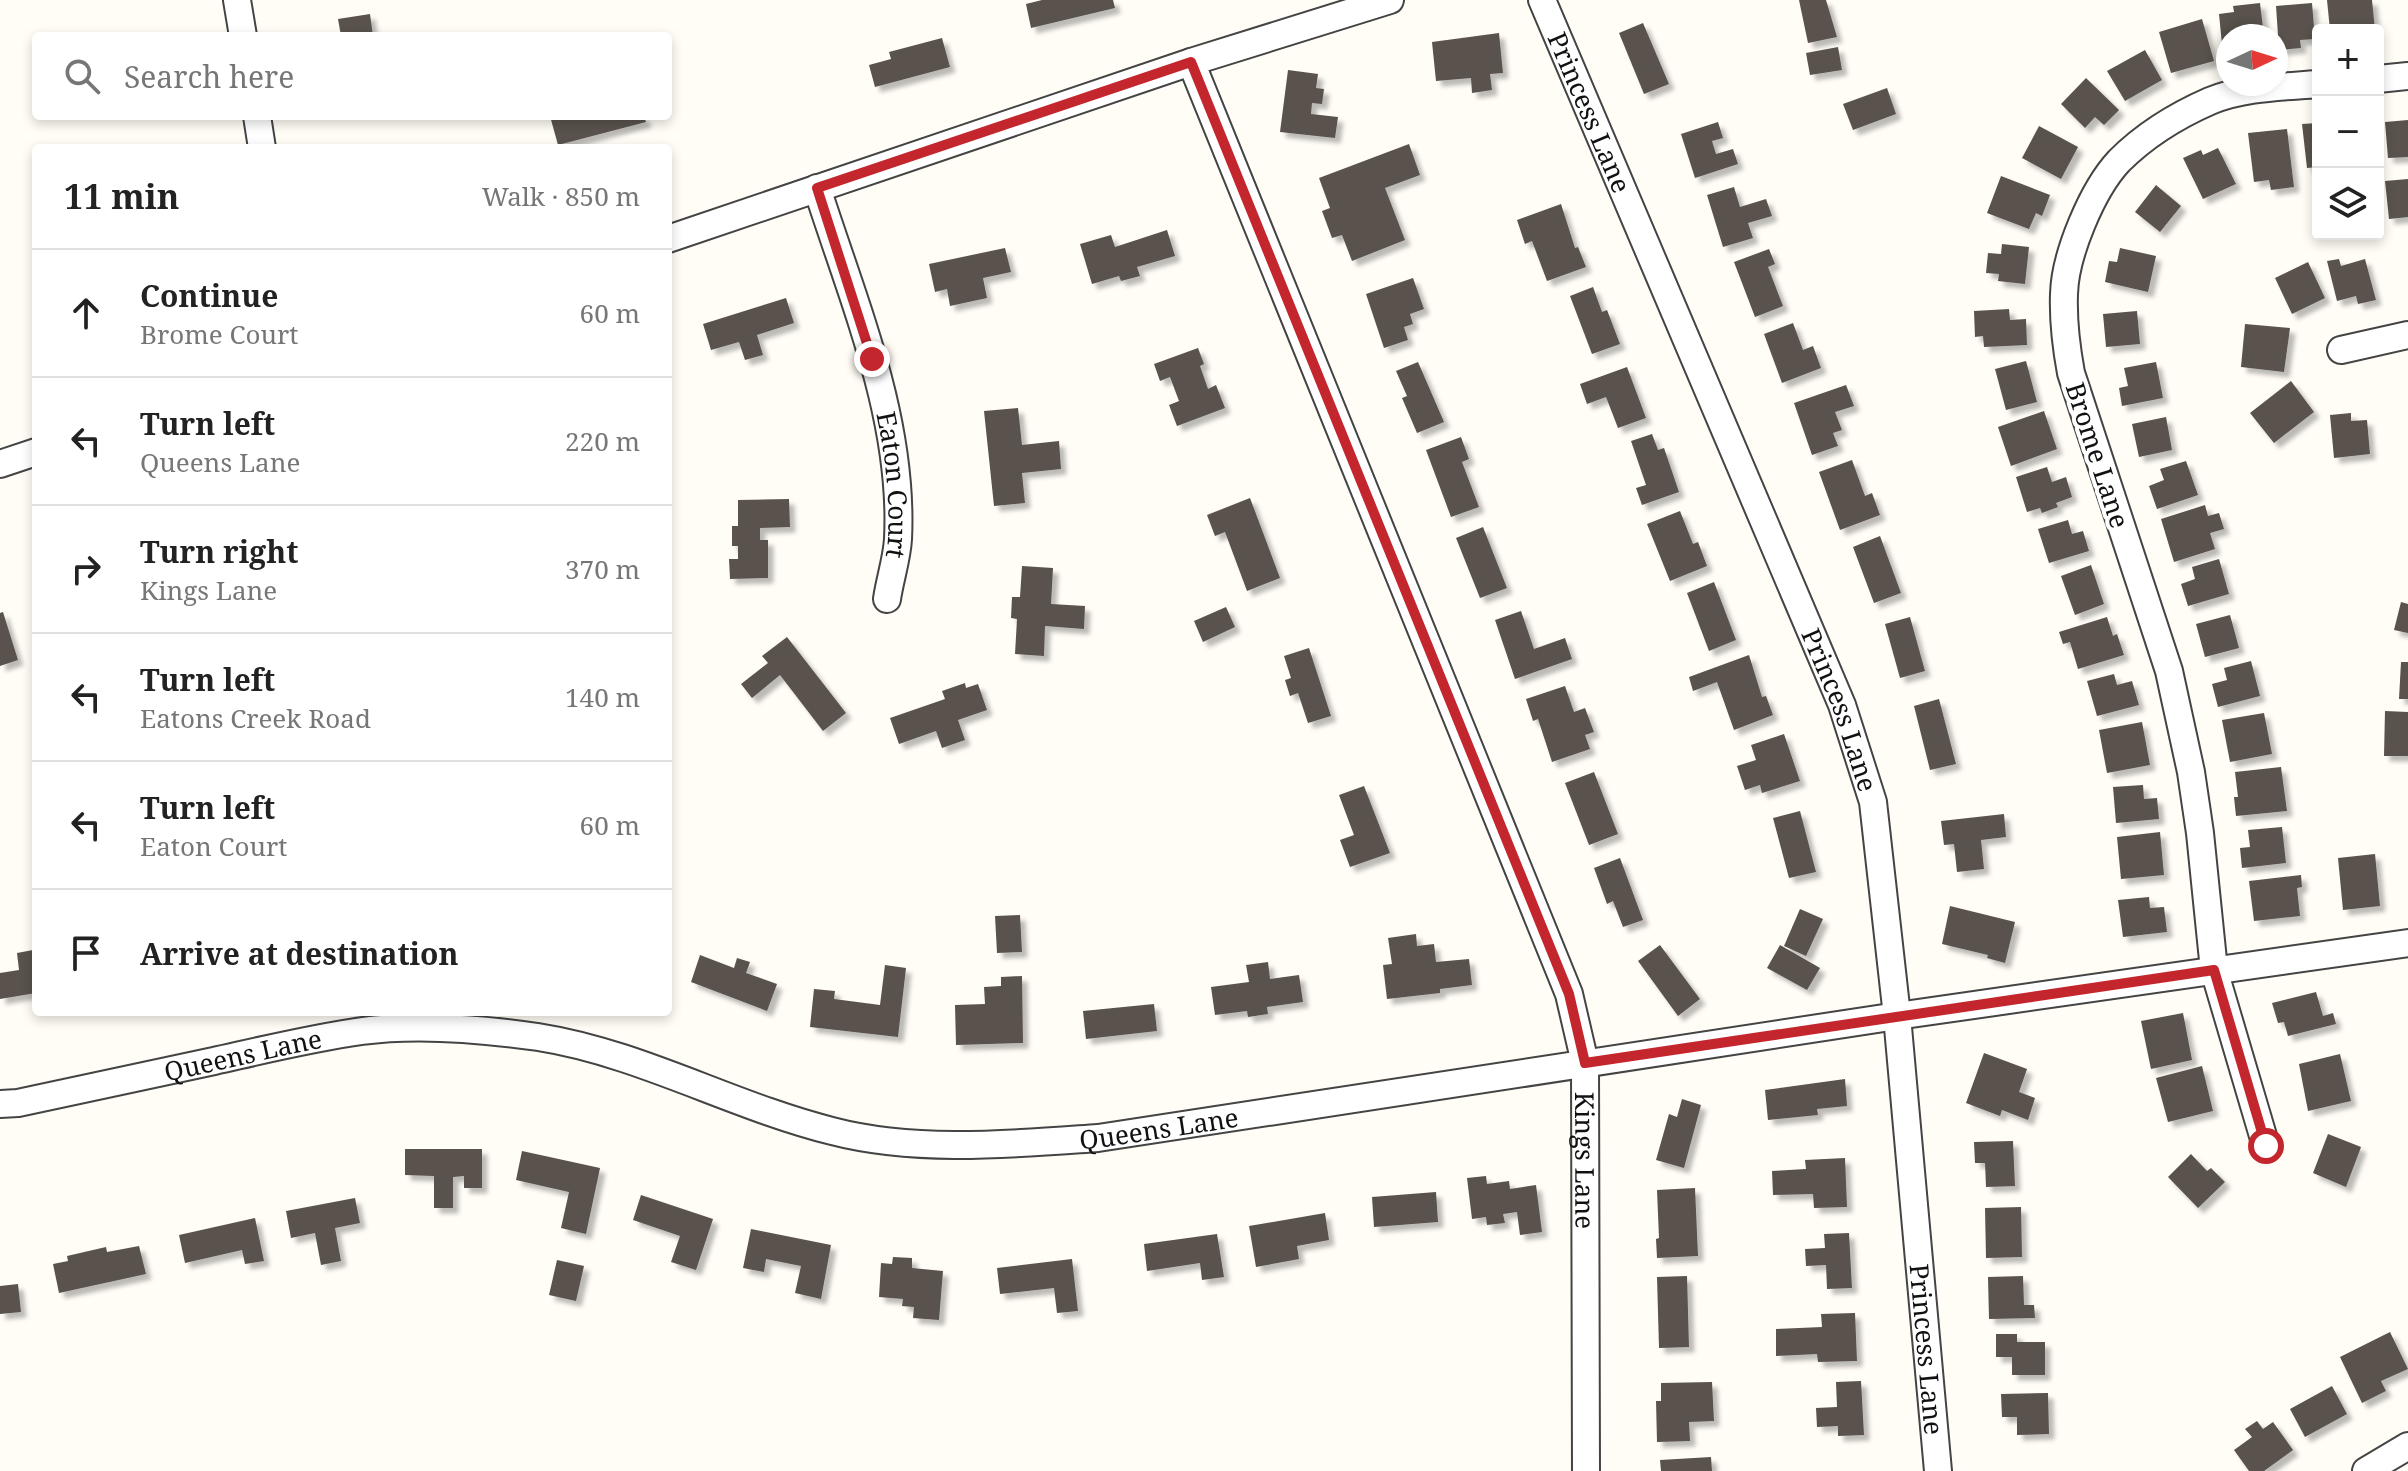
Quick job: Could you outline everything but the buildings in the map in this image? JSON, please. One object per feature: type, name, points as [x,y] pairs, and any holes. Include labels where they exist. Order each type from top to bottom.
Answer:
[{"type":"street","points":[[237,0],[242,32]]},
{"type":"street","points":[[672,238],[1191,62],[1390,0]]},
{"type":"street","name":"Princess Lane","points":[[1542,0],[1842,705],[1873,802],[1897,1016],[1938,1471]]},
{"type":"street","name":"Kings Lane","points":[[1191,62],[1566,985],[1585,1063],[1586,1471]]},
{"type":"street","points":[[2384,78],[2408,76]]},
{"type":"street","name":"Brome Lane","points":[[2266,1146],[2214,970],[2200,833],[2169,671],[2071,373],[2064,334],[2064,291],[2072,251],[2083,222],[2118,162],[2154,133],[2212,100],[2248,90],[2312,85]]},
{"type":"street","points":[[258,120],[261,144]]},
{"type":"street","name":"Eaton Court","points":[[817,188],[888,418],[895,471],[898,540],[887,599]]},
{"type":"street","points":[[2341,350],[2408,335]]},
{"type":"street","points":[[0,464],[32,453]]},
{"type":"street","name":"Queens Lane","points":[[0,1104],[18,1103],[365,1030],[441,1028],[539,1037],[610,1054],[762,1111],[835,1132],[917,1143],[1004,1144],[1098,1138],[1897,1016],[2408,943]]},
{"type":"street","points":[[2366,1471],[2408,1446]]},
{"type":"route","points":[[872,359],[817,188],[1191,62],[1569,994],[1585,1063],[2214,970],[2266,1146]]}]
